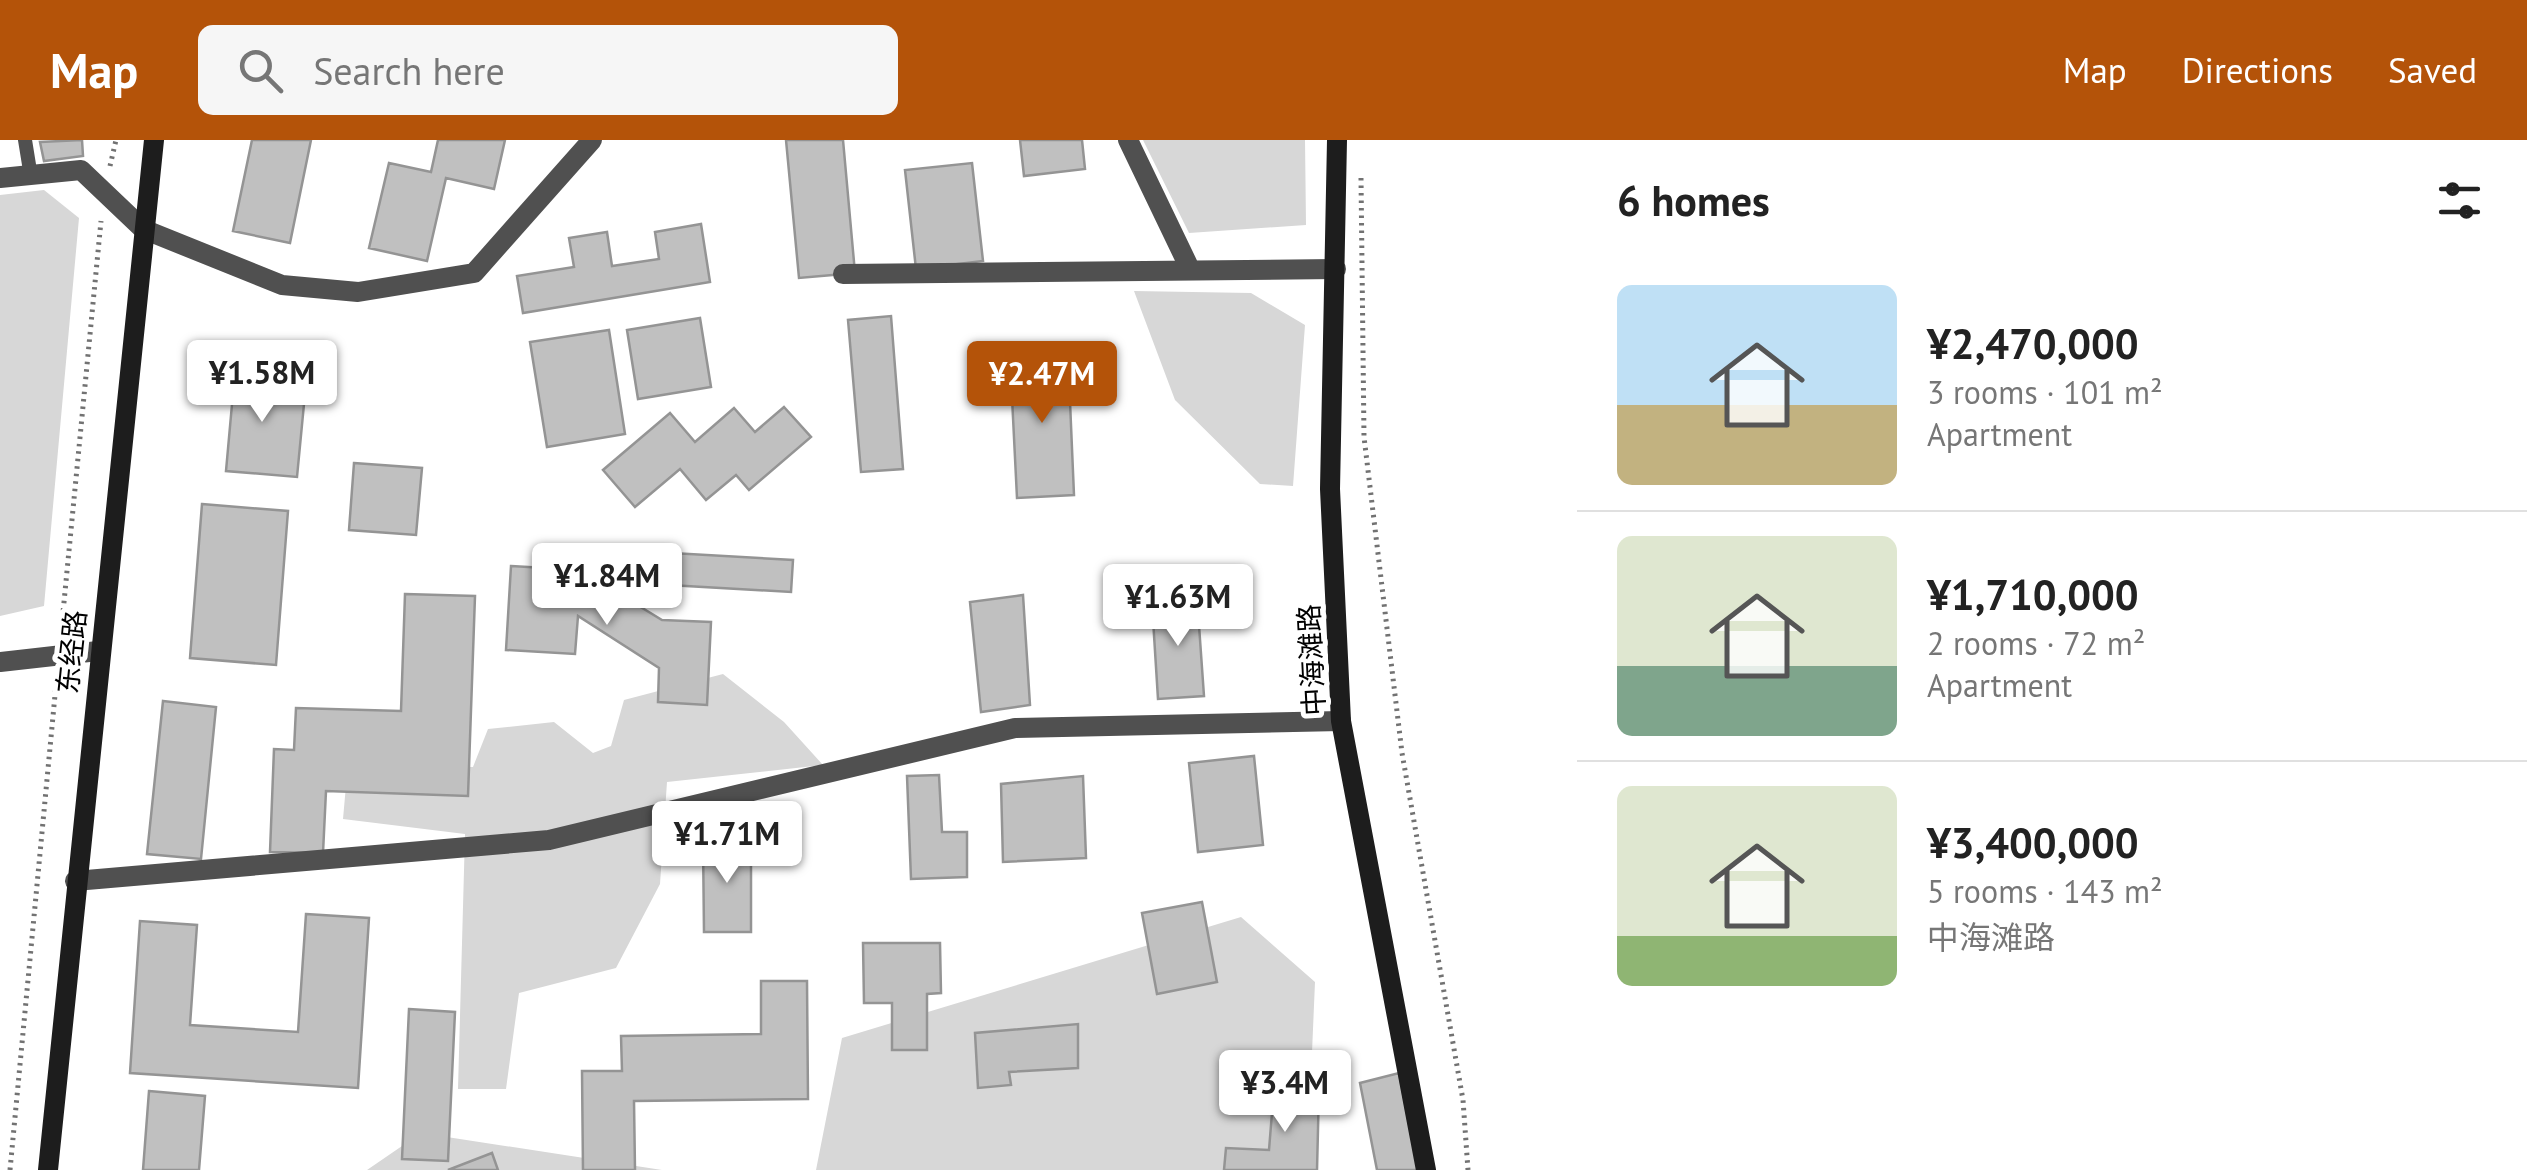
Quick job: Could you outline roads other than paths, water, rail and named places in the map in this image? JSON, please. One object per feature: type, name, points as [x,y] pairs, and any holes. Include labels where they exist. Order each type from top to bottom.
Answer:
[{"type":"main road","name":"东经路","points":[[48,1170],[98,651],[154,140]]},
{"type":"main road","name":"中海滩路","points":[[1337,140],[1330,489],[1341,721],[1426,1170]]},
{"type":"street","points":[[0,178],[81,170],[143,230],[282,284],[358,292],[474,273],[592,140]]},
{"type":"street","points":[[1128,140],[1190,269]]},
{"type":"street","points":[[844,274],[1336,268]]},
{"type":"street","points":[[0,662],[98,651]]},
{"type":"street","points":[[75,882],[550,840],[1015,728],[1341,721]]},
{"type":"lane","points":[[25,140],[30,177]]}]
